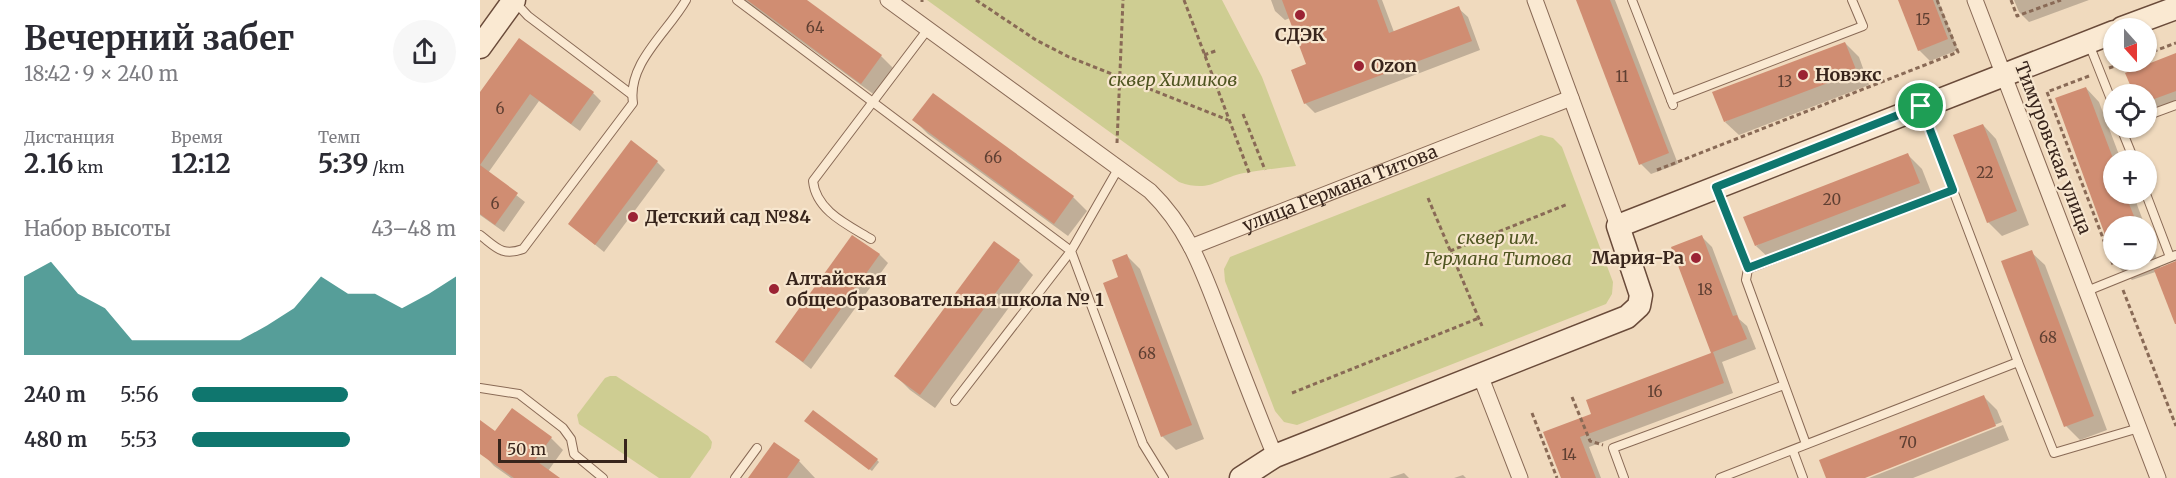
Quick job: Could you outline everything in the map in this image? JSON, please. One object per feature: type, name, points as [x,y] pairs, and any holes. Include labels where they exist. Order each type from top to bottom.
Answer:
[{"type":"street","points":[[480,46],[514,0]]},
{"type":"street","points":[[888,0],[1150,190],[1168,209],[1202,270],[1275,456]]},
{"type":"street","points":[[1241,478],[1275,456],[1627,317],[1639,306],[1641,294],[1618,226],[1535,0]]},
{"type":"street","name":"Тимуровская улица","points":[[1975,0],[2158,478]]},
{"type":"street","points":[[2149,18],[2176,8]]},
{"type":"street","points":[[1618,226],[2004,73],[2103,36]]},
{"type":"street","name":"улица Германа Титова","points":[[1191,247],[1571,98]]},
{"type":"street","points":[[1480,375],[1520,478]]},
{"type":"lane","points":[[514,0],[528,16],[632,94]]},
{"type":"lane","points":[[480,235],[501,252],[513,253],[523,249],[633,103],[632,94],[640,63],[678,15],[686,0]]},
{"type":"lane","points":[[737,0],[1071,251],[1143,444],[1164,478]]},
{"type":"lane","points":[[1632,0],[1672,103],[1863,26],[1852,0]]},
{"type":"lane","points":[[871,239],[835,216],[824,206],[814,194],[813,181],[928,29]]},
{"type":"lane","points":[[2088,42],[2105,84]]},
{"type":"lane","points":[[1921,106],[2054,453],[2139,428]]},
{"type":"lane","points":[[2157,112],[2174,106],[2176,117]]},
{"type":"lane","points":[[955,401],[1071,251],[1118,169]]},
{"type":"lane","points":[[1716,187],[1748,268],[1746,280],[1806,444]]},
{"type":"lane","points":[[1748,268],[1953,190]]},
{"type":"lane","points":[[2087,291],[2173,256],[2150,204]]},
{"type":"lane","points":[[1720,478],[2018,362]]},
{"type":"lane","points":[[1624,478],[1613,448],[1784,385]]},
{"type":"lane","points":[[480,388],[519,394],[562,428],[571,439],[574,454],[603,478]]},
{"type":"lane","points":[[735,478],[757,448]]},
{"type":"lane","points":[[1793,451],[1803,478]]},
{"type":"path","points":[[976,0],[1036,40],[1069,57],[1228,120]]},
{"type":"path","points":[[1117,143],[1123,0]]},
{"type":"path","points":[[1184,0],[1250,175]]},
{"type":"path","points":[[1657,170],[1958,52],[1937,0]]},
{"type":"path","points":[[2011,0],[2017,16],[2061,0]]},
{"type":"path","points":[[2157,50],[2176,43]]},
{"type":"path","points":[[1204,55],[1218,50]]},
{"type":"path","points":[[2046,92],[2176,426]]},
{"type":"path","points":[[1244,114],[1265,170]]},
{"type":"path","points":[[1428,198],[1482,326]]},
{"type":"path","points":[[1450,251],[1568,204]]},
{"type":"path","points":[[1292,393],[1479,318]]},
{"type":"path","points":[[1572,397],[1590,441],[1613,448]]},
{"type":"path","points":[[1532,413],[1557,478]]},
{"type":"green space","name":"сквер Химиков","points":[[927,0],[1222,0],[1262,77],[1296,166],[1244,173],[1206,186],[1179,182]]},
{"type":"green space","name":"сквер им. Германа Титова","points":[[1541,135],[1553,138],[1562,147],[1613,282],[1612,294],[1606,304],[1297,425],[1284,422],[1275,411],[1225,281],[1224,269],[1230,257]]},
{"type":"green space","points":[[616,376],[708,436],[712,442],[711,448],[690,478],[659,478],[579,424],[577,415],[605,378]]},
{"type":"building","points":[[747,0],[807,0],[882,55],[861,84]]},
{"type":"building","points":[[1282,0],[1377,0],[1389,33],[1459,6],[1472,41],[1304,104],[1291,70],[1306,64]]},
{"type":"building","points":[[1576,0],[1610,0],[1669,153],[1639,165]]},
{"type":"building","points":[[1898,0],[1933,0],[1948,39],[1918,51]]},
{"type":"building","points":[[519,38],[594,92],[571,124],[530,94],[480,165],[480,92]]},
{"type":"building","points":[[1845,42],[1857,72],[1724,122],[1712,92]]},
{"type":"building","points":[[2176,53],[2176,91],[2157,98],[2157,84],[2130,84],[2125,73],[2157,72],[2157,60]]},
{"type":"building","points":[[2086,87],[2103,132],[2103,138],[2105,138],[2110,150],[2103,150],[2103,204],[2129,204],[2134,216],[2103,216],[2103,229],[2055,98]]},
{"type":"building","points":[[933,93],[1074,196],[1054,224],[912,120]]},
{"type":"building","points":[[1983,124],[2017,211],[1987,223],[1953,135]]},
{"type":"building","points":[[631,140],[658,161],[595,245],[568,224]]},
{"type":"building","points":[[1908,153],[1920,183],[1755,246],[1743,217]]},
{"type":"building","points":[[480,165],[518,193],[495,225],[480,214]]},
{"type":"building","points":[[852,235],[880,254],[803,362],[775,342]]},
{"type":"building","points":[[1702,235],[1733,316],[1737,315],[1747,339],[1713,352],[1724,383],[1580,437],[1596,478],[1561,478],[1543,432],[1591,414],[1586,400],[1711,353],[1671,247]]},
{"type":"building","points":[[994,241],[1020,260],[920,395],[894,376]]},
{"type":"building","points":[[2032,250],[2094,416],[2064,427],[2001,261]]},
{"type":"building","points":[[1127,254],[1192,425],[1161,437],[1103,283],[1118,277],[1112,260]]},
{"type":"building","points":[[2176,261],[2176,324],[2154,270]]},
{"type":"building","points":[[1984,395],[1996,426],[1865,478],[1826,478],[1819,460]]},
{"type":"building","points":[[512,408],[552,437],[535,460],[560,478],[514,478],[480,454],[480,420],[495,431]]},
{"type":"building","points":[[813,410],[878,459],[869,470],[804,421]]},
{"type":"building","points":[[774,442],[800,460],[787,478],[748,478]]},
{"type":"place","name":"СДЭК","points":[[1300,15]]},
{"type":"place","name":"Ozon","points":[[1359,66]]},
{"type":"place","name":"Новэкс","points":[[1803,75]]},
{"type":"place","name":"Детский сад №84","points":[[633,217]]},
{"type":"place","name":"Мария-Ра","points":[[1696,258]]},
{"type":"place","name":"Алтайская общеобразовательная школа № 1","points":[[774,289]]},
{"type":"route","points":[[1921,106],[1953,190],[1748,268],[1716,187],[1921,106]]}]
